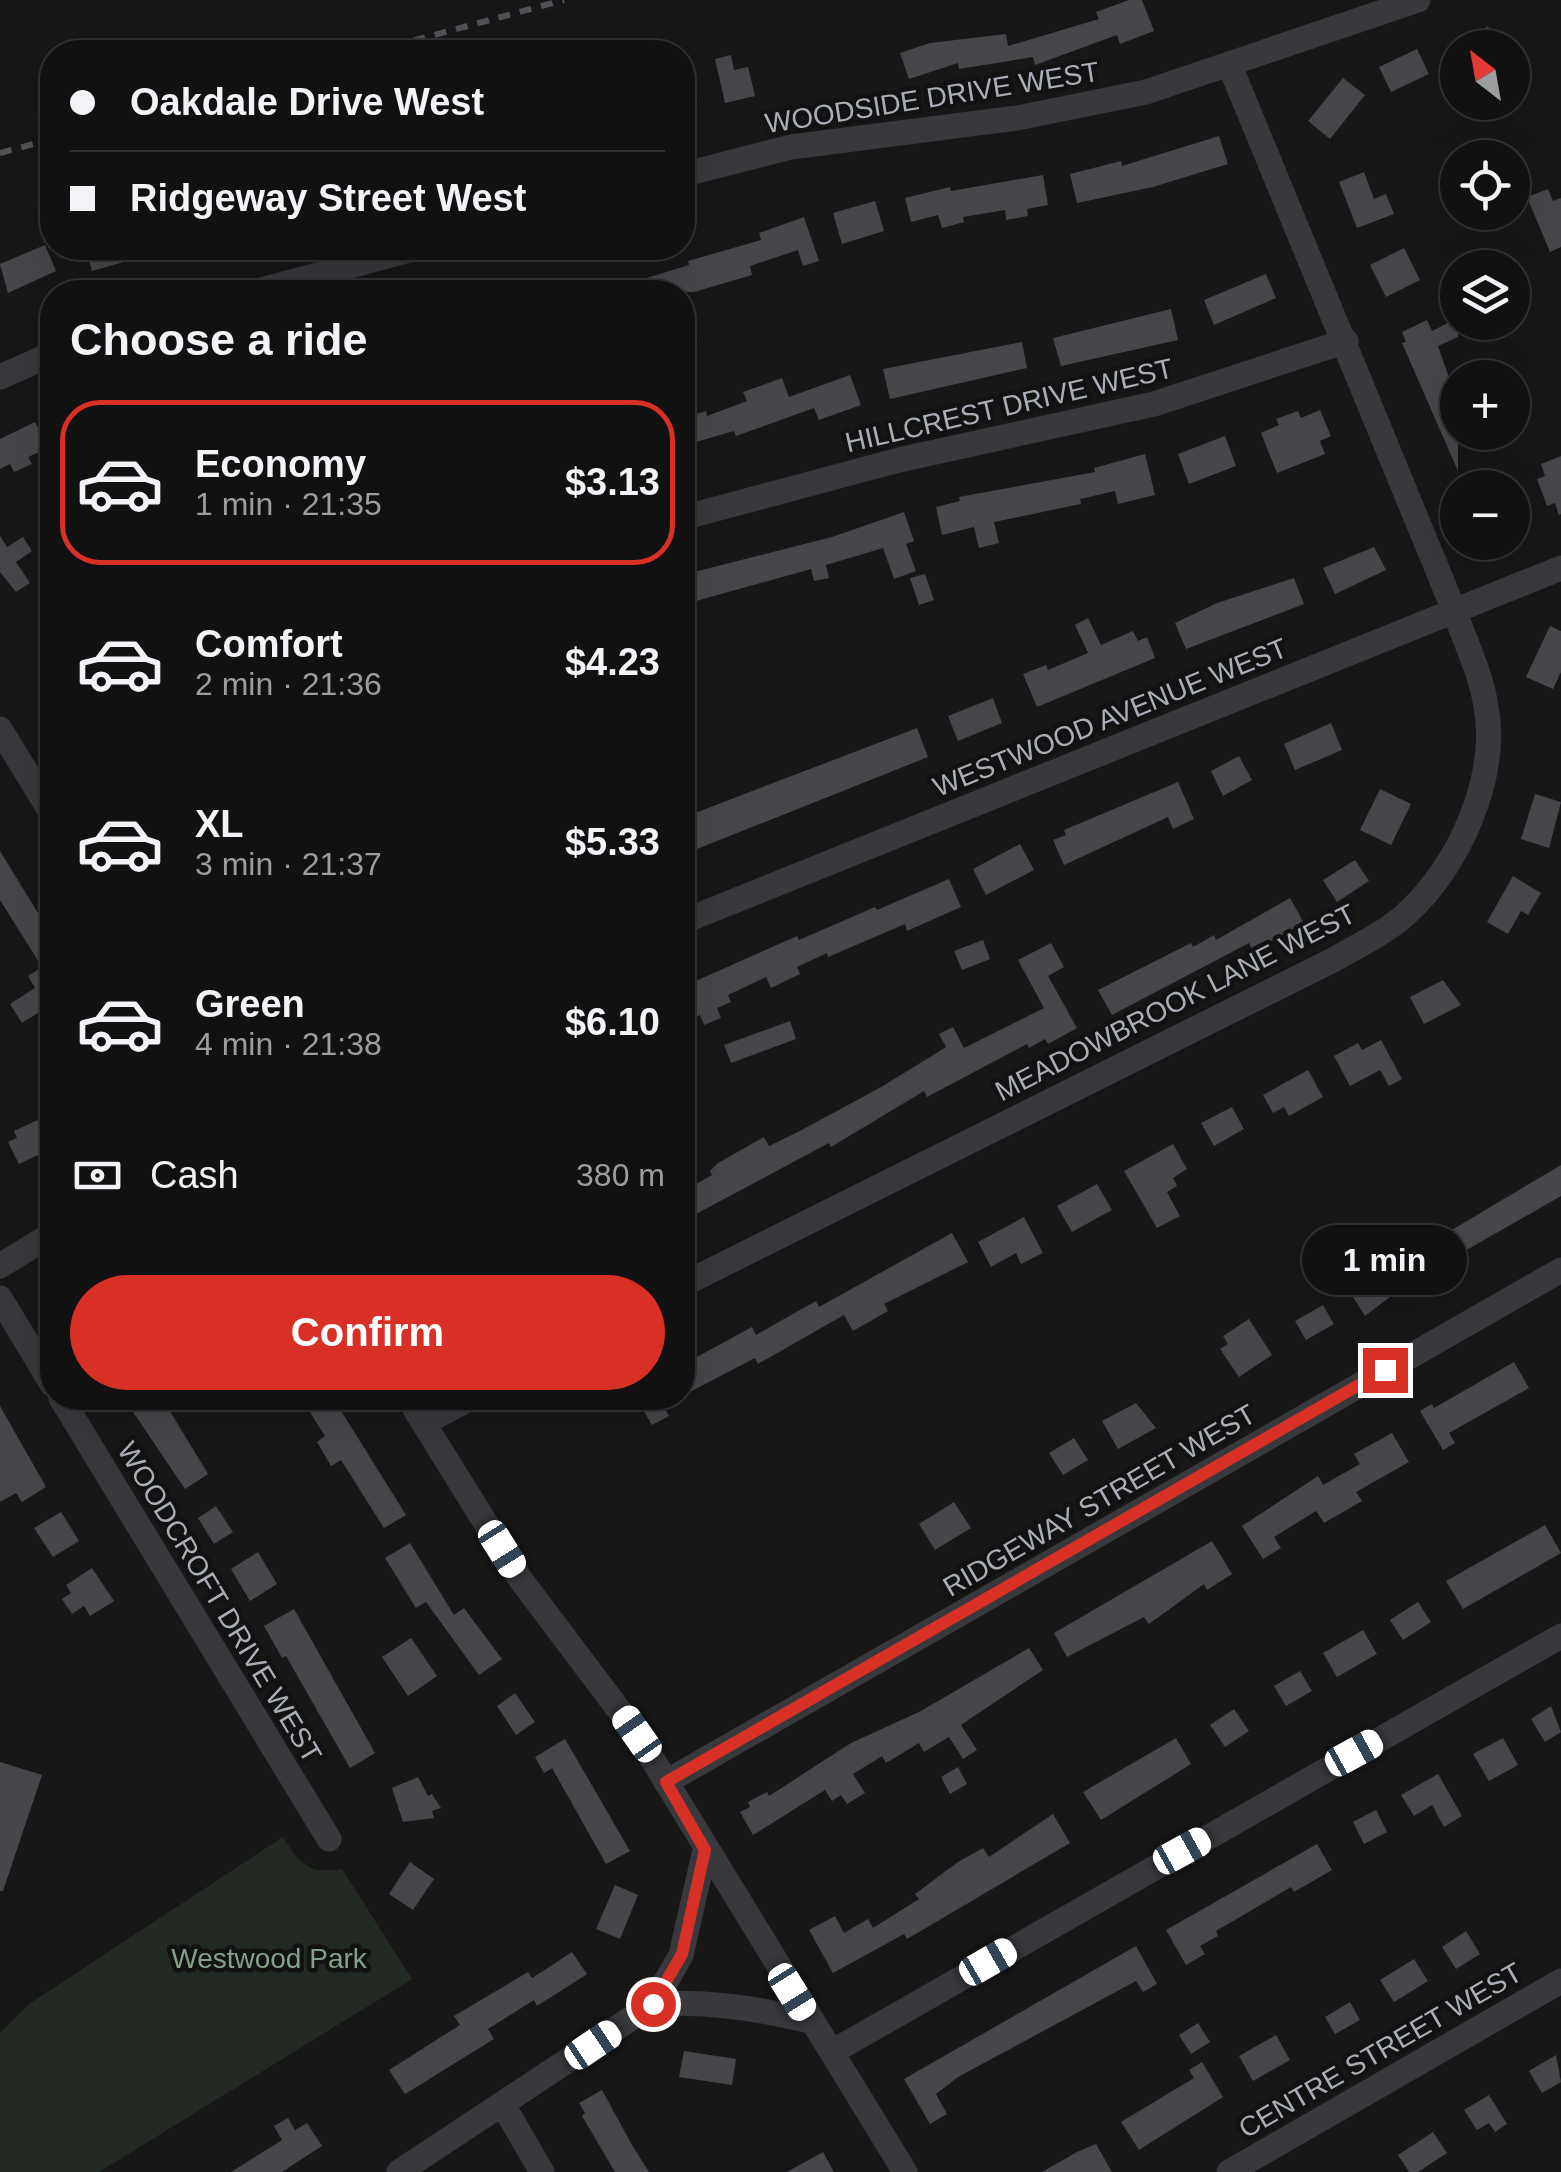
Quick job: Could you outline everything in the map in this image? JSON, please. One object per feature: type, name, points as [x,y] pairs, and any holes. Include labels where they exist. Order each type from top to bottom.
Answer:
[{"type":"street","name":"WOODSIDE DRIVE WEST","points":[[695,172],[792,147],[1017,118],[1146,92],[1418,0]]},
{"type":"street","name":"MEADOWBROOK LANE WEST","points":[[695,1279],[1334,960],[1404,916],[1438,878],[1470,819],[1490,740],[1486,702],[1454,610],[1346,341],[1230,66]]},
{"type":"street","points":[[299,280],[373,260]]},
{"type":"street","name":"HILLCREST DRIVE WEST","points":[[695,515],[899,460],[1154,404],[1346,341]]},
{"type":"street","points":[[0,377],[40,359]]},
{"type":"street","name":"WESTWOOD AVENUE WEST","points":[[695,917],[1561,568]]},
{"type":"street","points":[[0,729],[40,794]]},
{"type":"street","points":[[0,1266],[40,1241]]},
{"type":"street","name":"RIDGEWAY STREET WEST","points":[[666,1782],[1561,1270]]},
{"type":"street","points":[[0,1298],[40,1364]]},
{"type":"street","name":"WOODCROFT DRIVE WEST","points":[[67,1410],[329,1839]]},
{"type":"street","points":[[416,1410],[521,1580],[594,1673],[666,1782],[906,2172]]},
{"type":"street","points":[[424,1423],[448,1410]]},
{"type":"street","points":[[832,2052],[1561,1636]]},
{"type":"street","points":[[399,2172],[653,2004],[682,1954],[705,1850]]},
{"type":"street","name":"CENTRE STREET WEST","points":[[1229,2172],[1561,1980]]},
{"type":"street","points":[[653,2004],[735,2005],[810,2020]]},
{"type":"street","points":[[503,2105],[542,2172]]},
{"type":"green space","name":"Westwood Park","points":[[283,1837],[294,1854],[313,1869],[342,1869],[412,1979],[99,2172],[0,2172],[0,2033],[29,2004]]},
{"type":"building","points":[[1129,0],[1142,0],[1154,31],[1120,44],[1117,35],[1035,65],[1033,57],[959,69],[958,63],[909,79],[900,53],[930,43],[1006,34],[1008,46],[1099,19],[1096,12]]},
{"type":"building","points":[[1417,49],[1429,74],[1391,92],[1379,67]]},
{"type":"building","points":[[731,55],[734,70],[748,67],[755,96],[725,103],[715,59]]},
{"type":"building","points":[[1343,78],[1365,95],[1330,139],[1308,121]]},
{"type":"building","points":[[1219,136],[1228,164],[1153,187],[1077,203],[1070,174],[1121,161],[1122,166]]},
{"type":"building","points":[[1364,172],[1374,199],[1386,194],[1394,214],[1357,228],[1339,182]]},
{"type":"building","points":[[1043,175],[1048,205],[1027,209],[1028,216],[1006,220],[1005,210],[963,217],[964,222],[942,228],[938,215],[911,222],[905,198],[950,187],[951,191]]},
{"type":"building","points":[[1548,189],[1553,201],[1561,198],[1561,247],[1550,252],[1530,196]]},
{"type":"building","points":[[875,201],[884,231],[842,244],[833,213]]},
{"type":"building","points":[[804,217],[819,261],[803,266],[798,250],[750,266],[752,275],[695,292],[695,280],[640,280],[689,265],[688,261],[761,240],[759,233]]},
{"type":"building","points":[[40,247],[40,260],[51,260],[56,271],[8,293],[0,264]]},
{"type":"building","points":[[1404,248],[1420,280],[1386,297],[1370,265]]},
{"type":"building","points":[[89,260],[131,260],[92,271]]},
{"type":"building","points":[[1266,274],[1276,298],[1214,325],[1204,300]]},
{"type":"building","points":[[1171,309],[1178,340],[1061,366],[1053,338]]},
{"type":"building","points":[[1427,320],[1432,331],[1440,327],[1440,340],[1451,340],[1438,346],[1443,360],[1440,430],[1402,343],[1406,342],[1402,332]]},
{"type":"building","points":[[1022,342],[1027,368],[890,399],[883,369]]},
{"type":"building","points":[[850,375],[861,405],[819,420],[814,408],[736,436],[734,431],[695,442],[695,414],[706,411],[707,416],[747,401],[743,392],[782,378],[789,397]]},
{"type":"building","points":[[1320,410],[1331,436],[1320,441],[1325,454],[1277,473],[1261,433],[1279,425],[1276,419],[1298,411],[1301,418]]},
{"type":"building","points":[[35,422],[40,432],[40,452],[28,457],[32,464],[14,472],[10,464],[0,469],[0,439]]},
{"type":"building","points":[[1225,436],[1236,466],[1189,484],[1178,454]]},
{"type":"building","points":[[1449,450],[1458,450],[1458,470]]},
{"type":"building","points":[[1145,454],[1155,495],[1118,504],[1115,491],[1080,499],[1081,504],[994,522],[999,543],[979,548],[974,527],[942,535],[936,507],[960,501],[959,497],[1095,472],[1094,468]]},
{"type":"building","points":[[1561,456],[1559,515],[1555,503],[1547,506],[1537,479],[1545,476],[1541,464]]},
{"type":"building","points":[[904,512],[914,541],[906,544],[916,571],[894,579],[883,548],[826,565],[829,578],[814,581],[811,569],[695,601],[695,572],[832,537]]},
{"type":"building","points":[[0,536],[7,547],[23,537],[32,551],[16,562],[30,583],[16,592],[0,572]]},
{"type":"building","points":[[1374,547],[1386,570],[1335,594],[1323,568]]},
{"type":"building","points":[[925,574],[934,600],[919,605],[910,578]]},
{"type":"building","points":[[1294,578],[1304,604],[1186,649],[1175,623],[1217,603]]},
{"type":"building","points":[[1088,618],[1101,645],[1133,631],[1138,641],[1147,637],[1155,658],[1037,707],[1023,674],[1046,665],[1048,670],[1088,653],[1075,625]]},
{"type":"building","points":[[1550,626],[1561,631],[1561,672],[1553,689],[1526,677]]},
{"type":"building","points":[[993,698],[1002,723],[958,741],[948,716]]},
{"type":"building","points":[[1331,723],[1342,750],[1295,770],[1284,744]]},
{"type":"building","points":[[917,728],[928,757],[695,850],[695,813]]},
{"type":"building","points":[[1239,756],[1252,780],[1223,796],[1211,771]]},
{"type":"building","points":[[1178,782],[1194,819],[1173,829],[1168,817],[1064,865],[1053,840],[1066,835],[1064,830]]},
{"type":"building","points":[[1380,789],[1411,804],[1391,845],[1360,830]]},
{"type":"building","points":[[1535,794],[1561,802],[1549,848],[1521,839]]},
{"type":"building","points":[[1020,844],[1034,870],[986,895],[973,869]]},
{"type":"building","points":[[0,851],[40,916],[40,964],[0,900]]},
{"type":"building","points":[[1355,860],[1369,881],[1337,902],[1323,880]]},
{"type":"building","points":[[1513,876],[1541,893],[1528,915],[1521,911],[1508,934],[1487,922]]},
{"type":"building","points":[[949,879],[961,907],[907,931],[905,924],[828,957],[827,953],[797,967],[800,974],[771,988],[766,977],[728,995],[731,1002],[717,1008],[721,1018],[704,1025],[700,1015],[695,1017],[695,981],[797,936],[799,940],[875,907],[877,910]]},
{"type":"building","points":[[1290,898],[1304,923],[1253,952],[1249,943],[1112,1015],[1098,990],[1191,943],[1193,947],[1214,935],[1216,940]]},
{"type":"building","points":[[983,940],[990,959],[962,970],[954,951]]},
{"type":"building","points":[[1051,943],[1064,967],[1048,976],[1077,1028],[1048,1044],[1045,1039],[1029,1048],[1027,1044],[927,1097],[924,1091],[831,1147],[829,1143],[696,1214],[695,1185],[712,1175],[710,1171],[718,1163],[764,1137],[769,1146],[883,1086],[946,1047],[939,1034],[953,1027],[964,1048],[1044,1008],[1018,960]]},
{"type":"building","points":[[40,968],[40,1012],[22,1023],[10,1004],[35,988],[28,976]]},
{"type":"building","points":[[1443,980],[1461,1005],[1424,1024],[1410,997]]},
{"type":"building","points":[[790,1021],[796,1039],[731,1063],[724,1045]]},
{"type":"building","points":[[1381,1040],[1402,1079],[1389,1086],[1380,1070],[1350,1086],[1334,1056],[1358,1043],[1362,1050]]},
{"type":"building","points":[[1308,1070],[1323,1097],[1289,1116],[1284,1107],[1273,1113],[1263,1095]]},
{"type":"building","points":[[1232,1107],[1244,1129],[1214,1146],[1201,1123]]},
{"type":"building","points":[[40,1119],[40,1154],[19,1164],[8,1142],[17,1138],[14,1131]]},
{"type":"building","points":[[1173,1144],[1187,1169],[1173,1178],[1177,1186],[1167,1192],[1180,1216],[1157,1228],[1124,1171]]},
{"type":"building","points":[[1561,1165],[1561,1196],[1407,1284],[1365,1316],[1346,1286],[1416,1239],[1420,1246],[1440,1237]]},
{"type":"building","points":[[1097,1184],[1112,1210],[1072,1232],[1057,1206]]},
{"type":"building","points":[[1024,1217],[1043,1253],[1021,1264],[1016,1253],[991,1267],[978,1242]]},
{"type":"building","points":[[952,1233],[968,1262],[884,1304],[888,1311],[853,1331],[844,1315],[758,1364],[755,1358],[695,1389],[695,1358],[752,1327],[756,1335],[816,1301],[819,1307]]},
{"type":"building","points":[[1323,1305],[1334,1324],[1306,1340],[1295,1321]]},
{"type":"building","points":[[1249,1319],[1272,1355],[1239,1377],[1220,1349],[1228,1344],[1223,1336]]},
{"type":"building","points":[[1514,1362],[1529,1388],[1449,1433],[1455,1443],[1443,1450],[1420,1411],[1432,1404],[1434,1408]]},
{"type":"building","points":[[1136,1403],[1156,1428],[1118,1449],[1102,1421]]},
{"type":"building","points":[[0,1406],[46,1487],[22,1502],[16,1493],[0,1502]]},
{"type":"building","points":[[132,1410],[169,1410],[208,1474],[185,1489]]},
{"type":"building","points":[[309,1410],[340,1410],[406,1515],[384,1528],[341,1460],[331,1466],[317,1442],[325,1436]]},
{"type":"building","points":[[643,1410],[665,1410],[669,1416],[652,1425]]},
{"type":"building","points":[[1392,1433],[1409,1462],[1356,1492],[1362,1501],[1324,1523],[1316,1511],[1274,1537],[1281,1548],[1263,1559],[1242,1526],[1318,1476],[1323,1485],[1360,1464],[1354,1454]]},
{"type":"building","points":[[1074,1438],[1088,1460],[1063,1475],[1049,1453]]},
{"type":"building","points":[[954,1502],[971,1528],[935,1550],[919,1524]]},
{"type":"building","points":[[216,1506],[233,1532],[214,1544],[198,1518]]},
{"type":"building","points":[[61,1512],[79,1541],[53,1557],[34,1528]]},
{"type":"building","points":[[1545,1525],[1561,1553],[1463,1609],[1446,1581]]},
{"type":"building","points":[[1212,1541],[1232,1574],[1207,1590],[1204,1584],[1149,1624],[1144,1617],[1067,1657],[1054,1633]]},
{"type":"building","points":[[410,1543],[454,1615],[464,1608],[502,1659],[479,1675],[426,1602],[416,1608],[385,1558]]},
{"type":"building","points":[[258,1552],[277,1584],[250,1601],[231,1569]]},
{"type":"building","points":[[92,1568],[114,1601],[90,1616],[84,1606],[72,1614],[62,1599],[71,1593],[66,1585]]},
{"type":"building","points":[[1418,1602],[1431,1622],[1403,1640],[1390,1620]]},
{"type":"building","points":[[294,1609],[375,1753],[350,1768],[286,1656],[282,1658],[264,1626]]},
{"type":"building","points":[[1363,1630],[1377,1654],[1337,1677],[1323,1653]]},
{"type":"building","points":[[411,1638],[437,1676],[408,1696],[382,1657]]},
{"type":"building","points":[[1029,1648],[1043,1670],[961,1725],[977,1750],[963,1759],[949,1737],[924,1752],[919,1743],[886,1763],[882,1756],[853,1774],[865,1793],[847,1804],[841,1795],[832,1801],[825,1790],[753,1835],[740,1812],[750,1807],[748,1802],[767,1792],[769,1796],[851,1743],[919,1712]]},
{"type":"building","points":[[1300,1671],[1312,1691],[1286,1706],[1274,1686]]},
{"type":"building","points":[[515,1693],[535,1722],[516,1735],[497,1706]]},
{"type":"building","points":[[1551,1706],[1561,1732],[1545,1742],[1531,1719]]},
{"type":"building","points":[[1234,1709],[1249,1731],[1225,1747],[1210,1725]]},
{"type":"building","points":[[1176,1738],[1191,1764],[1101,1820],[1083,1792]]},
{"type":"building","points":[[1503,1738],[1518,1765],[1489,1781],[1473,1754]]},
{"type":"building","points":[[565,1739],[630,1851],[606,1864],[552,1768],[544,1773],[535,1757]]},
{"type":"building","points":[[0,1762],[42,1775],[3,1891],[0,1891]]},
{"type":"building","points":[[958,1767],[967,1784],[950,1794],[941,1777]]},
{"type":"building","points":[[1438,1774],[1462,1816],[1444,1827],[1432,1805],[1414,1816],[1401,1795]]},
{"type":"building","points":[[418,1777],[428,1796],[432,1794],[441,1808],[432,1811],[434,1818],[403,1822],[392,1788]]},
{"type":"building","points":[[1376,1810],[1387,1832],[1364,1844],[1353,1822]]},
{"type":"building","points":[[1053,1814],[1070,1843],[907,1939],[904,1934],[833,1973],[809,1930],[835,1916],[844,1933],[868,1919],[873,1928],[919,1899],[915,1894],[958,1862],[983,1848],[989,1857]]},
{"type":"building","points":[[1317,1844],[1332,1870],[1294,1892],[1291,1887],[1216,1931],[1218,1936],[1200,1946],[1205,1954],[1186,1965],[1166,1930]]},
{"type":"building","points":[[410,1862],[434,1879],[413,1910],[389,1894]]},
{"type":"building","points":[[615,1885],[638,1895],[620,1939],[596,1929]]},
{"type":"building","points":[[1466,1931],[1480,1954],[1456,1969],[1442,1947]]},
{"type":"building","points":[[1136,1946],[1157,1984],[1143,1992],[1136,1981],[958,2077],[936,2094],[947,2114],[930,2124],[904,2079]]},
{"type":"building","points":[[572,1952],[587,1974],[537,2006],[534,2000],[488,2029],[494,2039],[405,2094],[389,2070],[460,2025],[454,2016],[528,1972],[532,1978]]},
{"type":"building","points":[[1414,1959],[1428,1981],[1394,2002],[1380,1980]]},
{"type":"building","points":[[1350,2002],[1360,2020],[1335,2034],[1325,2017]]},
{"type":"building","points":[[1198,2023],[1210,2042],[1191,2054],[1179,2035]]},
{"type":"building","points":[[1276,2035],[1290,2060],[1253,2081],[1239,2056]]},
{"type":"building","points":[[684,2051],[736,2059],[732,2085],[679,2077]]},
{"type":"building","points":[[1556,2055],[1561,2082],[1542,2093],[1529,2071]]},
{"type":"building","points":[[1202,2062],[1223,2097],[1139,2150],[1121,2122],[1194,2078],[1189,2070]]},
{"type":"building","points":[[602,2090],[649,2172],[615,2172],[582,2116],[585,2113],[579,2103]]},
{"type":"building","points":[[1489,2095],[1507,2124],[1495,2132],[1489,2123],[1477,2130],[1464,2110]]},
{"type":"building","points":[[288,2118],[295,2130],[307,2123],[322,2146],[282,2172],[231,2172],[282,2140],[274,2126]]},
{"type":"building","points":[[1433,2132],[1447,2153],[1418,2172],[1409,2172],[1398,2155]]},
{"type":"building","points":[[1096,2144],[1112,2172],[1042,2172],[1077,2152]]},
{"type":"building","points":[[823,2152],[834,2172],[787,2172]]},
{"type":"railway","points":[[416,40],[564,0]]},
{"type":"railway","points":[[0,153],[40,142]]},
{"type":"route","points":[[653,2004],[682,1954],[705,1850],[666,1782],[1385,1370]]}]
